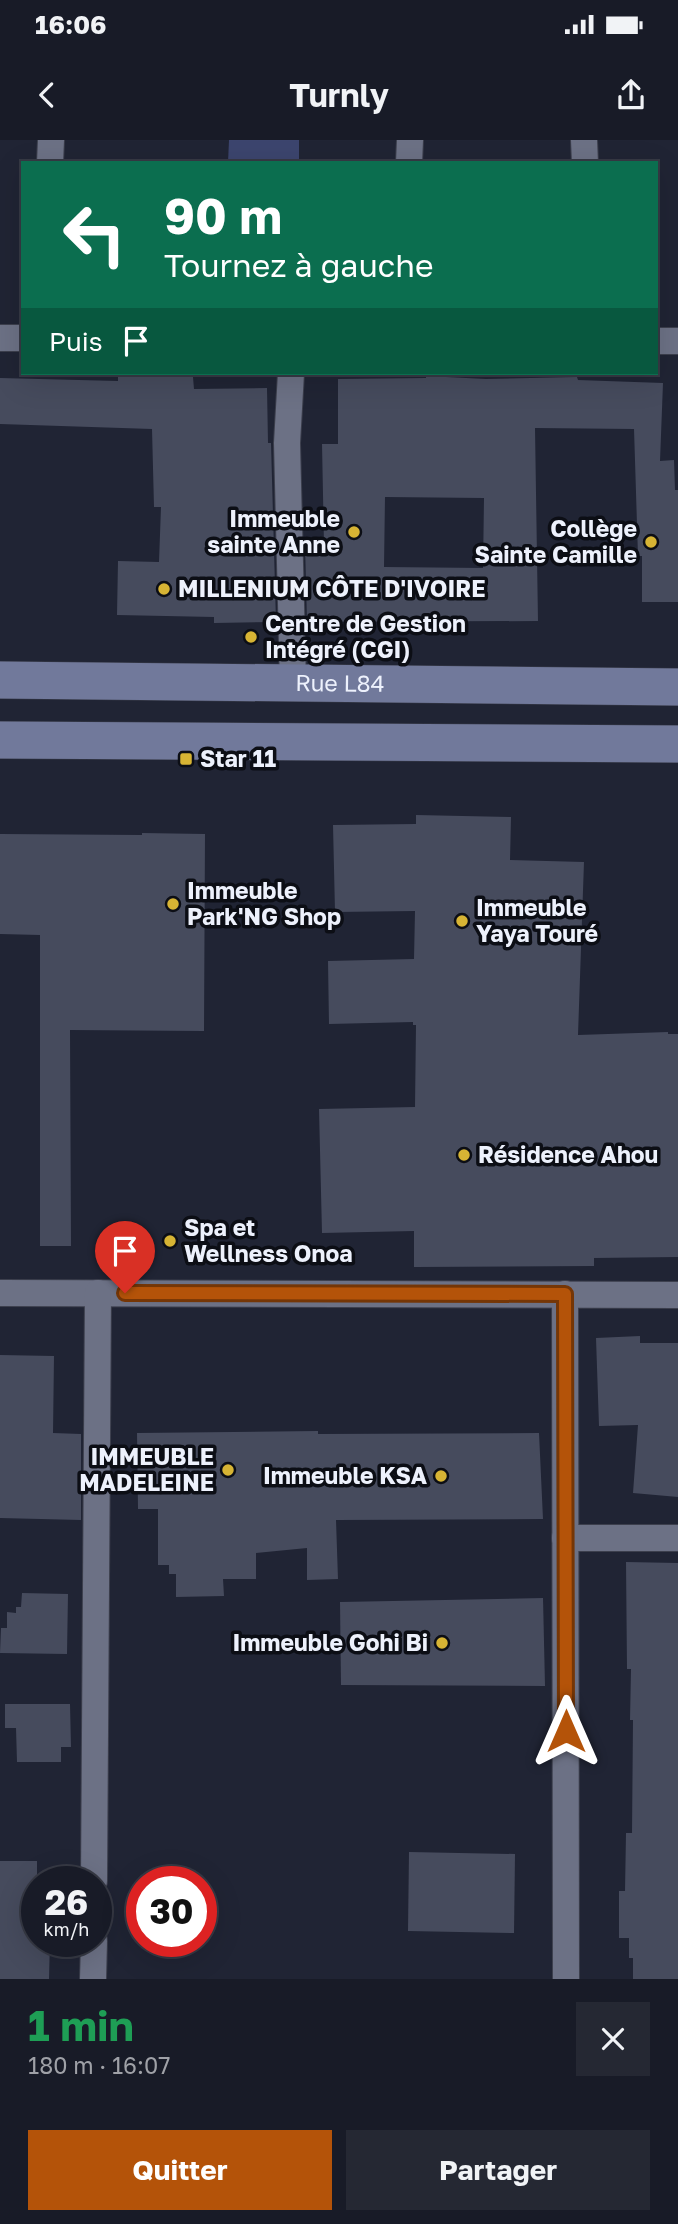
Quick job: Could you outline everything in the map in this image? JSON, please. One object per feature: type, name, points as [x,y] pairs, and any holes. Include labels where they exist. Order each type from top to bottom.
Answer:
[{"type":"main road","name":"Rue L84","points":[[0,680],[678,687]]},
{"type":"main road","points":[[0,740],[678,744]]},
{"type":"street","points":[[50,161],[51,140]]},
{"type":"street","points":[[409,161],[410,140]]},
{"type":"street","points":[[584,140],[585,161]]},
{"type":"street","points":[[0,338],[21,338]]},
{"type":"street","points":[[658,341],[678,341]]},
{"type":"street","points":[[291,375],[287,443],[293,684]]},
{"type":"street","points":[[0,1293],[678,1295]]},
{"type":"street","points":[[94,1866],[98,1293]]},
{"type":"street","points":[[565,1294],[566,1979]]},
{"type":"street","points":[[565,1538],[678,1538]]},
{"type":"street","points":[[93,1979],[94,1957]]},
{"type":"shaded area","points":[[229,140],[299,140],[299,161],[228,161]]},
{"type":"building","points":[[118,377],[193,377],[194,389],[267,388],[276,622],[214,623],[214,617],[117,615],[118,561],[159,562],[161,507],[154,507],[152,429],[0,424],[0,378],[118,381]]},
{"type":"building","points":[[577,377],[578,380],[663,383],[660,461],[674,460],[675,490],[678,490],[678,602],[642,602],[642,556],[638,556],[634,429],[535,428],[538,621],[307,622],[305,544],[324,545],[322,444],[338,444],[338,379]],"holes":[[[385,497],[484,498],[483,568],[384,567]]]},
{"type":"building","points":[[416,815],[511,817],[510,860],[584,862],[578,1035],[678,1034],[678,1257],[594,1258],[594,1266],[414,1267],[414,1231],[322,1233],[319,1109],[415,1107],[416,1025],[413,1025],[413,1022],[329,1024],[328,961],[414,959],[415,911],[335,912],[333,825],[416,824]]},
{"type":"building","name":"Immeuble Park'NG Shop","points":[[0,834],[205,834],[204,1031],[70,1030],[71,1246],[40,1246],[40,935],[0,934]]},
{"type":"building","points":[[640,1336],[640,1343],[678,1343],[678,1497],[633,1493],[638,1425],[599,1426],[596,1338]]},
{"type":"building","points":[[0,1355],[54,1356],[53,1433],[81,1434],[81,1520],[0,1518]]},
{"type":"building","points":[[318,1431],[318,1434],[539,1433],[543,1519],[336,1520],[338,1579],[307,1580],[307,1548],[256,1553],[256,1579],[223,1579],[224,1596],[176,1597],[176,1574],[169,1574],[169,1565],[158,1565],[158,1509],[138,1509],[137,1433]]},
{"type":"building","points":[[626,1562],[678,1563],[678,1979],[633,1979],[629,1938],[619,1938],[619,1891],[625,1891],[626,1833],[632,1833],[633,1720],[630,1720],[631,1669],[627,1669]]},
{"type":"building","points":[[22,1593],[68,1594],[67,1654],[0,1653],[1,1628],[7,1628],[7,1612],[16,1613],[16,1607],[21,1607]]},
{"type":"building","name":"Immeuble Gohi Bi","points":[[543,1598],[545,1686],[341,1685],[340,1602]]},
{"type":"building","points":[[5,1704],[70,1704],[71,1747],[61,1747],[61,1762],[17,1762],[16,1728],[5,1728]]},
{"type":"building","points":[[409,1852],[515,1854],[514,1933],[408,1931]]},
{"type":"building","points":[[0,1861],[37,1861],[37,1866],[21,1866],[21,1957],[50,1957],[49,1979],[0,1979]]},
{"type":"place","name":"Immeuble sainte Anne","points":[[354,532]]},
{"type":"place","name":"Collège Sainte Camille","points":[[651,542]]},
{"type":"place","name":"MILLENIUM CÔTE D'IVOIRE","points":[[164,589]]},
{"type":"place","name":"Centre de Gestion Intégré (CGI)","points":[[251,637]]},
{"type":"place","name":"Star 11","points":[[186,759]]},
{"type":"place","name":"Immeuble Park'NG Shop","points":[[173,904]]},
{"type":"place","name":"Immeuble Yaya Touré","points":[[462,921]]},
{"type":"place","name":"Résidence Ahou","points":[[464,1155]]},
{"type":"place","name":"Spa et Wellness Onoa","points":[[170,1241]]},
{"type":"place","name":"IMMEUBLE MADELEINE","points":[[228,1470]]},
{"type":"place","name":"Immeuble KSA","points":[[441,1476]]},
{"type":"place","name":"Immeuble Gohi Bi","points":[[442,1643]]},
{"type":"route","points":[[125,1293],[565,1294],[566,1731]]}]
